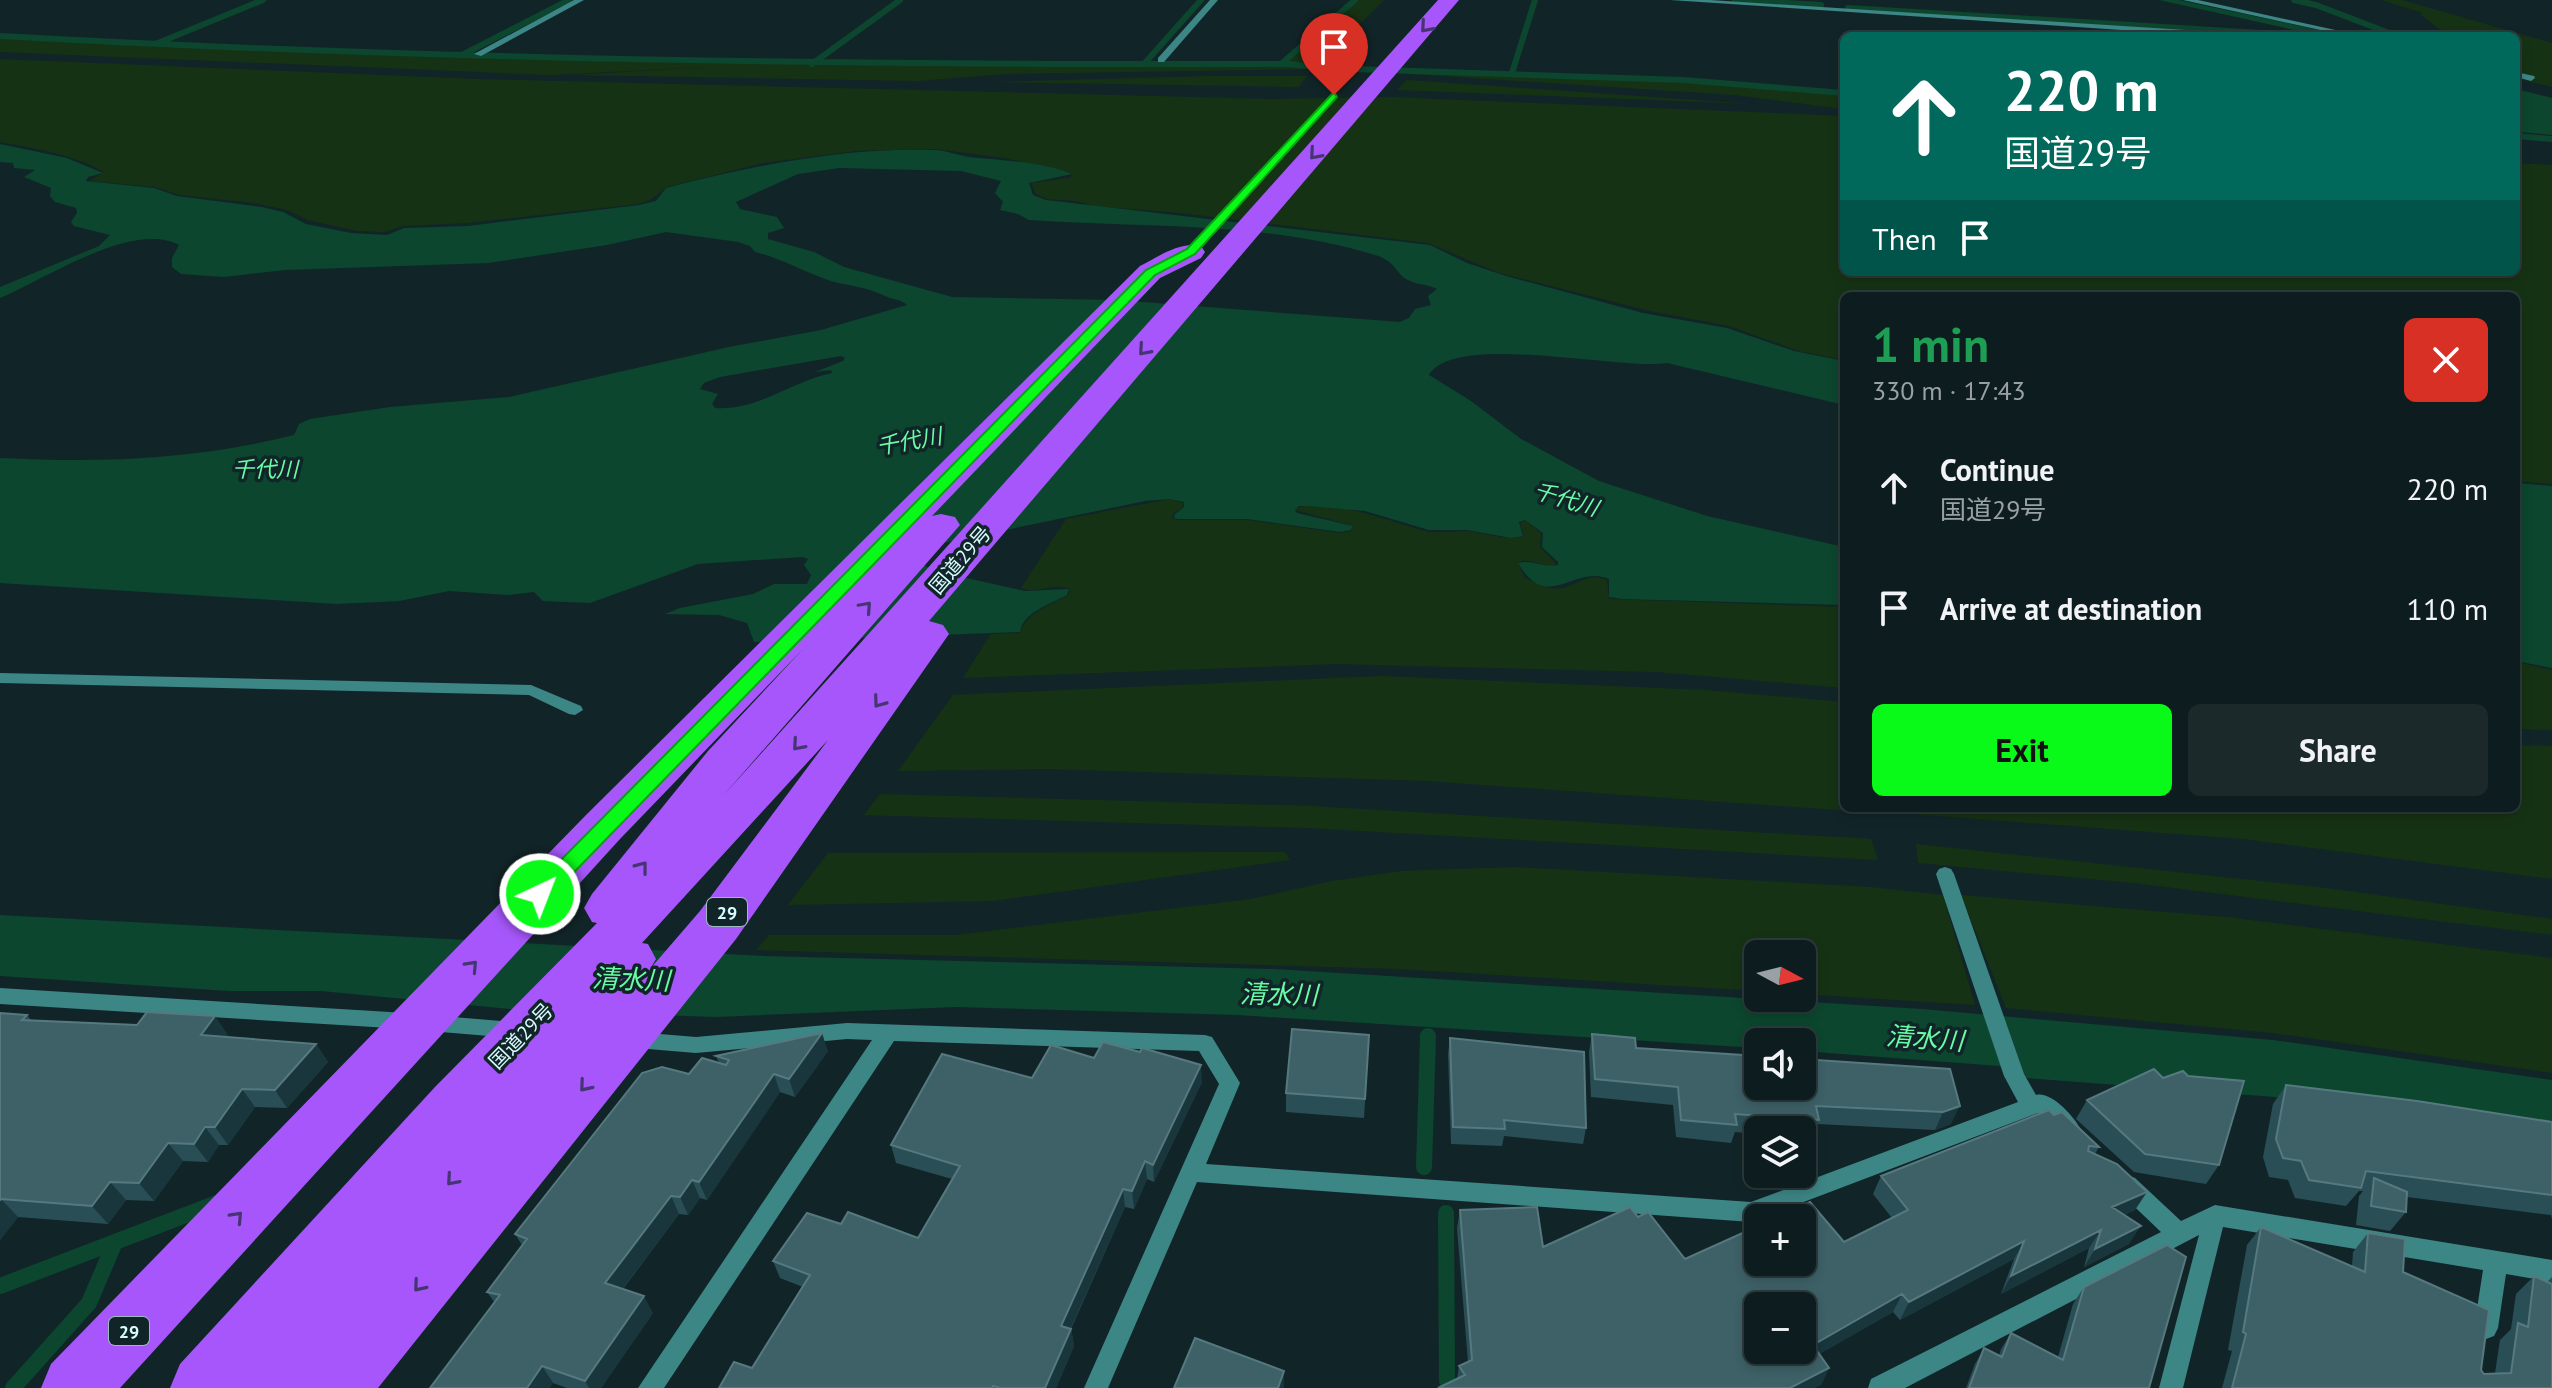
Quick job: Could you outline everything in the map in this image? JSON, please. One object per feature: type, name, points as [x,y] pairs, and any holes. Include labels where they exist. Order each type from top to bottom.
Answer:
[{"type":"highway","name":"国道29号","points":[[204,1388],[479,1113],[1449,0]]},
{"type":"highway","points":[[1310,122],[1374,51]]},
{"type":"highway","name":"国道29号","points":[[75,1388],[603,827],[1150,272],[1202,240],[724,762],[479,1113]]},
{"type":"highway","name":"29","points":[[335,1388],[718,925],[1089,412]]},
{"type":"highway","name":"29","points":[[273,1388],[479,1113]]},
{"type":"street","points":[[478,54],[580,0]]},
{"type":"street","points":[[1161,60],[1214,0]]},
{"type":"street","points":[[1674,0],[2185,32]]},
{"type":"street","points":[[2187,0],[2342,32]]},
{"type":"street","points":[[2321,32],[2330,29]]},
{"type":"street","points":[[2520,75],[2531,78]]},
{"type":"street","points":[[0,678],[531,690],[575,710]]},
{"type":"street","points":[[1945,874],[2014,1076],[2031,1106]]},
{"type":"street","points":[[0,996],[349,1017],[696,1045],[847,1031],[1205,1043],[1230,1083],[1096,1388]]},
{"type":"street","points":[[650,1388],[887,1034]]},
{"type":"street","points":[[1189,1172],[1751,1212],[2041,1102],[2087,1146]]},
{"type":"street","points":[[2110,1168],[2180,1235]]},
{"type":"street","points":[[2171,1388],[2215,1215]]},
{"type":"street","points":[[1880,1388],[2215,1215],[2552,1271]]},
{"type":"street","points":[[2482,1357],[2496,1262]]},
{"type":"shaded area","points":[[1358,0],[1384,0],[1317,67],[1284,63]]},
{"type":"shaded area","points":[[2381,0],[2402,0],[2514,32],[2443,32],[2420,14],[2423,13]]},
{"type":"shaded area","points":[[2520,34],[2552,43],[2552,87],[2520,79],[2520,76],[2540,81],[2520,74]]},
{"type":"shaded area","points":[[0,37],[322,53],[644,62],[1288,65],[1316,69],[1005,74],[917,81],[573,75],[706,67],[550,75],[0,52]]},
{"type":"shaded area","points":[[0,59],[478,79],[1271,99],[1392,97],[1840,116],[1840,276],[2520,276],[2520,163],[2552,165],[2552,484],[2520,481],[2520,292],[1840,292],[1840,359],[1799,351],[1729,326],[1650,311],[1499,273],[1428,243],[1047,199],[1036,194],[1031,183],[1070,178],[1073,174],[1005,158],[935,149],[856,151],[763,163],[667,187],[650,200],[638,204],[467,223],[403,226],[384,232],[357,231],[254,203],[180,195],[155,187],[90,181],[104,172],[67,156],[0,142]]},
{"type":"shaded area","points":[[1413,71],[1697,82],[1840,94],[1840,108],[1735,95],[1410,74]]},
{"type":"shaded area","points":[[1307,76],[1299,87],[993,82]]},
{"type":"shaded area","points":[[1407,80],[1753,104],[1397,90]]},
{"type":"shaded area","points":[[1169,499],[1183,503],[1183,507],[1173,514],[1172,518],[1177,520],[1248,520],[1340,533],[1351,531],[1354,526],[1295,510],[1322,505],[1431,532],[1471,531],[1509,538],[1524,536],[1520,523],[1525,520],[1541,533],[1540,547],[1557,565],[1518,562],[1524,577],[1548,587],[1563,588],[1595,577],[1607,580],[1609,599],[1840,607],[1840,688],[1657,672],[1337,664],[963,678],[991,634],[1020,633],[1033,615],[1068,595],[1070,589],[1064,587],[1021,588],[1066,519]]},
{"type":"shaded area","points":[[2520,663],[2552,670],[2552,730],[2520,729]]},
{"type":"shaded area","points":[[1382,676],[1705,690],[1840,702],[1840,810],[1428,781],[1047,769],[898,771],[953,695]]},
{"type":"shaded area","points":[[2520,745],[2552,746],[2552,879],[2243,839],[1899,813],[2520,812]]},
{"type":"shaded area","points":[[880,794],[1311,806],[1871,839],[1878,860],[1309,828],[864,815]]},
{"type":"shaded area","points":[[1916,844],[2326,888],[2552,919],[2552,935],[2134,883],[1918,863]]},
{"type":"shaded area","points":[[1285,852],[1290,860],[992,901],[788,905],[828,853]]},
{"type":"shaded area","points":[[1515,867],[1870,887],[1943,895],[1975,1005],[1816,995],[1816,940],[1744,940],[1744,990],[1400,969],[756,950],[769,935],[957,935],[1251,899],[1332,881],[1401,871]]},
{"type":"shaded area","points":[[1961,895],[2226,917],[2552,958],[2552,1073],[2273,1033],[2006,1008]]},
{"type":"water","points":[[2159,0],[2179,0],[2327,32],[2303,32]]},
{"type":"water","points":[[2520,90],[2552,98],[2552,135],[2521,132]]},
{"type":"water","name":"千代川","points":[[0,144],[67,158],[103,173],[88,177],[86,181],[154,188],[177,196],[262,207],[283,212],[306,224],[351,233],[387,235],[404,228],[468,226],[639,205],[656,201],[666,188],[798,160],[865,152],[938,150],[969,157],[1034,164],[1072,174],[1029,183],[1033,195],[1046,200],[1430,245],[1467,263],[1506,276],[1643,313],[1727,328],[1794,351],[1840,360],[1840,404],[1667,363],[1503,354],[1470,356],[1445,362],[1429,375],[1471,401],[1521,439],[1599,481],[1707,516],[1840,546],[1840,605],[1622,599],[1609,597],[1609,579],[1596,576],[1550,587],[1540,585],[1529,578],[1518,563],[1553,566],[1558,562],[1542,547],[1543,533],[1525,520],[1519,522],[1523,536],[1511,538],[1467,530],[1429,530],[1365,511],[1308,506],[1299,506],[1295,510],[1353,526],[1351,530],[1340,532],[1247,519],[1178,519],[1174,518],[1175,514],[1184,507],[1184,502],[1169,499],[1145,501],[938,544],[912,559],[935,571],[1025,591],[1069,589],[1067,595],[1026,619],[1020,632],[754,642],[747,623],[719,615],[665,614],[680,608],[753,594],[774,584],[807,584],[811,575],[804,565],[808,559],[803,557],[698,564],[590,603],[543,601],[534,592],[508,595],[449,591],[399,601],[337,604],[0,583],[0,458],[112,460],[220,450],[294,435],[299,424],[310,419],[390,407],[509,397],[729,347],[821,330],[907,305],[872,291],[831,281],[755,252],[750,246],[738,242],[666,232],[607,245],[488,263],[285,270],[224,277],[181,274],[172,267],[172,258],[179,245],[160,239],[137,240],[88,255],[0,298],[0,287],[99,246],[110,235],[74,226],[71,222],[77,213],[76,208],[55,202],[50,196],[51,188],[24,177],[35,170],[14,168],[13,163],[0,162]],"holes":[[[839,168],[961,171],[1001,181],[995,193],[1003,202],[1000,210],[1029,220],[1204,228],[1290,236],[1375,255],[1392,264],[1408,280],[1437,289],[1428,296],[1431,305],[1415,309],[1409,318],[1400,322],[1117,300],[952,297],[844,267],[814,252],[768,239],[768,233],[784,228],[777,217],[740,209],[736,202],[798,174]],[[841,356],[845,358],[815,372],[831,370],[832,373],[746,405],[715,408],[712,404],[718,394],[700,389],[704,383],[720,377]]]},
{"type":"water","points":[[2520,483],[2552,486],[2552,668],[2520,662]]},
{"type":"water","name":"清水川","points":[[0,915],[764,956],[1274,969],[1744,998],[1744,1012],[1816,1012],[1816,1002],[1922,1009],[2273,1040],[2552,1080],[2552,1138],[2301,1099],[2027,1078],[1999,1066],[1816,1052],[1816,1028],[1744,1028],[1744,1047],[1238,1015],[955,1007],[717,1017],[531,1011],[321,991],[229,991],[0,976]]},
{"type":"building","points":[[147,1012],[215,1016],[201,1035],[316,1044],[275,1090],[242,1089],[215,1127],[205,1127],[194,1144],[168,1143],[139,1183],[110,1182],[92,1206],[0,1200],[0,1013],[27,1015],[22,1020],[137,1025]]},
{"type":"building","points":[[1292,1029],[1369,1035],[1365,1099],[1286,1093]]},
{"type":"building","points":[[822,1033],[789,1079],[774,1074],[699,1182],[692,1180],[680,1197],[671,1196],[605,1283],[644,1296],[585,1381],[542,1366],[527,1388],[430,1388],[500,1295],[487,1292],[527,1239],[515,1234],[642,1073],[662,1067],[689,1074],[702,1058],[726,1065],[729,1060],[716,1056]]},
{"type":"building","points":[[1592,1034],[1635,1038],[1636,1048],[1744,1055],[1744,1100],[1816,1100],[1816,1060],[1950,1069],[1960,1106],[1943,1112],[1816,1106],[1819,1120],[1816,1116],[1735,1114],[1737,1125],[1681,1120],[1678,1087],[1595,1079]]},
{"type":"building","points":[[1450,1038],[1584,1052],[1586,1128],[1504,1120],[1505,1129],[1453,1127]]},
{"type":"building","points":[[1103,1042],[1140,1052],[1142,1048],[1201,1065],[1153,1165],[1145,1161],[1132,1191],[1123,1189],[1061,1326],[1071,1329],[1045,1388],[719,1388],[734,1362],[752,1368],[810,1275],[773,1261],[807,1213],[841,1224],[848,1212],[918,1238],[960,1166],[891,1145],[942,1054],[1032,1078],[1051,1045],[1094,1058]]},
{"type":"building","points":[[2154,1069],[2163,1078],[2183,1071],[2188,1076],[2244,1081],[2219,1165],[2145,1154],[2087,1100]]},
{"type":"building","points":[[2286,1085],[2552,1122],[2552,1195],[2366,1171],[2361,1188],[2309,1180],[2301,1161],[2283,1158],[2276,1139]]},
{"type":"building","points":[[2049,1110],[2054,1115],[2062,1112],[2099,1147],[2089,1146],[2088,1151],[2117,1164],[2147,1192],[2112,1207],[2141,1226],[2095,1249],[2101,1230],[2011,1276],[2024,1241],[1909,1302],[1902,1294],[1816,1343],[1816,1292],[1744,1292],[1744,1364],[1816,1364],[1816,1349],[1829,1368],[1790,1388],[1438,1388],[1465,1375],[1459,1366],[1472,1360],[1460,1210],[1537,1207],[1543,1247],[1630,1207],[1638,1217],[1648,1212],[1685,1259],[1744,1232],[1744,1276],[1816,1276],[1816,1209],[1844,1242],[1908,1210],[1881,1176]]},
{"type":"building","points":[[2374,1178],[2407,1192],[2406,1212],[2371,1206]]},
{"type":"building","points":[[2261,1227],[2365,1272],[2368,1233],[2405,1239],[2403,1272],[2489,1310],[2481,1370],[2484,1374],[2511,1373],[2518,1323],[2528,1327],[2534,1276],[2552,1284],[2552,1388],[2232,1388],[2246,1334],[2243,1332]]},
{"type":"building","points":[[2167,1245],[2186,1257],[2149,1388],[1969,1388],[1984,1348],[2002,1357],[2011,1333],[2063,1360],[2084,1287]]},
{"type":"building","points":[[1195,1338],[1284,1371],[1278,1388],[1174,1388]]},
{"type":"waterway","points":[[158,43],[263,0]]},
{"type":"waterway","points":[[462,55],[569,0]]},
{"type":"waterway","points":[[816,61],[900,0]]},
{"type":"waterway","points":[[1144,64],[1201,0]]},
{"type":"waterway","points":[[1281,64],[1355,0]]},
{"type":"waterway","points":[[1512,73],[1535,0]]},
{"type":"waterway","points":[[1735,0],[1821,5]]},
{"type":"waterway","points":[[2294,0],[2316,5],[2387,32]]},
{"type":"waterway","points":[[1848,8],[2245,32]]},
{"type":"waterway","points":[[0,36],[484,56],[816,61]]},
{"type":"waterway","points":[[812,64],[816,61]]},
{"type":"waterway","points":[[816,61],[1144,64]]},
{"type":"waterway","points":[[1144,64],[1281,64]]},
{"type":"waterway","points":[[1281,64],[1683,80],[1840,93]]},
{"type":"waterway","points":[[2520,136],[2552,139]]},
{"type":"waterway","points":[[1424,1167],[1428,1036]]},
{"type":"waterway","points":[[115,1242],[217,1203]]},
{"type":"waterway","points":[[1446,1213],[1447,1381]]},
{"type":"waterway","points":[[0,1286],[115,1242]]},
{"type":"waterway","points":[[13,1388],[89,1303],[115,1242]]},
{"type":"route","points":[[540,894],[1150,272],[1191,252],[1334,95]]}]
